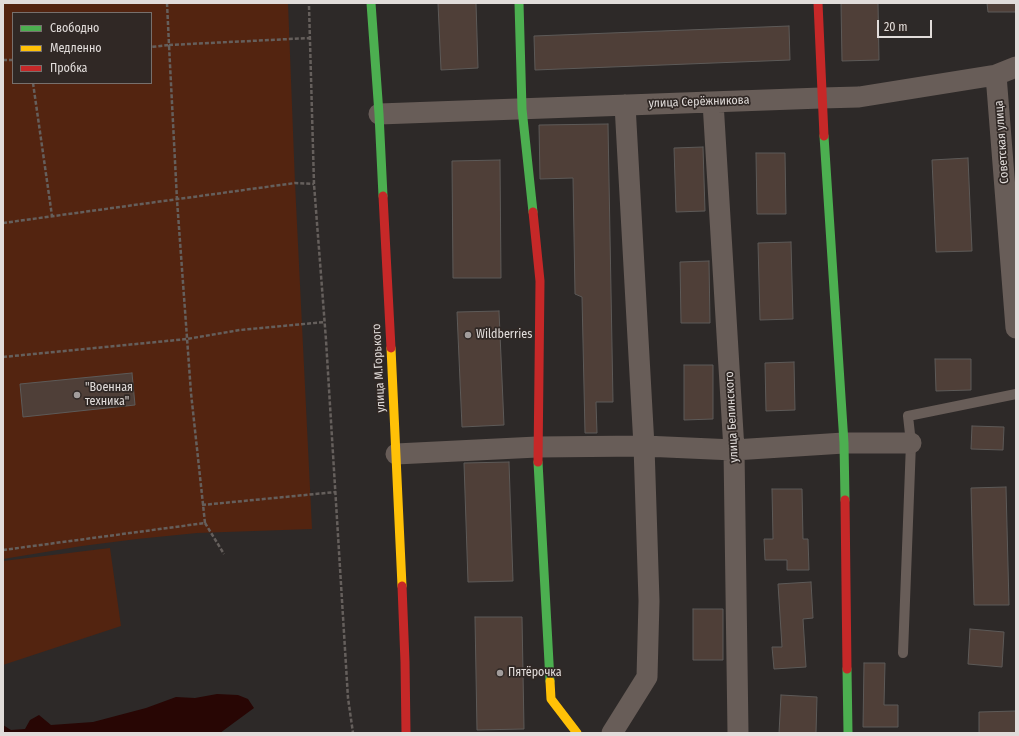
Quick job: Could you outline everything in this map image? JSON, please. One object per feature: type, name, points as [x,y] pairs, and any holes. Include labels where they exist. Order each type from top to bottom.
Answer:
[{"type":"street","name":"улица М.Горького","points":[[371,3],[396,454],[405,662],[406,733]]},
{"type":"street","points":[[519,3],[522,109],[540,282],[537,447],[551,699],[577,733]]},
{"type":"street","points":[[818,3],[822,98],[844,444],[848,733]]},
{"type":"street","name":"улица Серёжникова","points":[[378,114],[625,104],[859,97],[996,75],[1016,67]]},
{"type":"street","name":"Советская улица","points":[[996,75],[1016,328]]},
{"type":"street","name":"улица Белинского","points":[[713,102],[734,450],[738,733]]},
{"type":"street","points":[[612,733],[646,677],[650,601],[644,446],[625,104]]},
{"type":"street","points":[[396,454],[537,447],[644,446],[734,450],[844,444],[911,443]]},
{"type":"lane","points":[[903,653],[911,443],[908,416],[1016,394]]},
{"type":"path","points":[[167,3],[177,200],[187,339],[202,505],[205,523],[224,554]]},
{"type":"path","points":[[309,6],[314,184],[325,322],[348,698],[353,733]]},
{"type":"path","points":[[152,46],[310,38]]},
{"type":"path","points":[[34,84],[52,216]]},
{"type":"path","points":[[3,223],[295,183],[314,184]]},
{"type":"path","points":[[3,357],[187,339],[240,330],[325,322]]},
{"type":"path","points":[[202,505],[336,492]]},
{"type":"path","points":[[3,550],[205,523]]},
{"type":"shaded area","points":[[3,3],[288,3],[295,183],[312,529],[197,533],[82,546],[3,559]]},
{"type":"shaded area","points":[[110,548],[121,626],[3,665],[3,561]]},
{"type":"shaded area","points":[[217,694],[238,695],[248,699],[254,708],[220,733],[3,733],[3,725],[11,730],[25,729],[30,720],[39,715],[51,725],[93,722],[146,708],[176,697],[195,698]]},
{"type":"building","points":[[438,3],[476,3],[478,68],[441,70]]},
{"type":"building","points":[[841,3],[878,3],[879,60],[842,61]]},
{"type":"building","points":[[987,3],[1016,3],[1016,12],[988,12]]},
{"type":"building","points":[[789,26],[790,60],[535,70],[534,36]]},
{"type":"building","points":[[608,124],[613,402],[596,402],[597,433],[585,433],[582,297],[575,294],[573,178],[540,179],[539,125]]},
{"type":"building","points":[[703,147],[705,211],[676,212],[674,148]]},
{"type":"building","points":[[756,153],[785,153],[786,214],[757,214]]},
{"type":"building","points":[[968,158],[972,251],[936,252],[932,160]]},
{"type":"building","points":[[500,160],[501,278],[453,278],[452,161]]},
{"type":"building","points":[[791,242],[793,319],[760,320],[758,243]]},
{"type":"building","points":[[709,261],[710,323],[681,323],[680,262]]},
{"type":"building","points":[[499,311],[504,425],[462,427],[457,312]]},
{"type":"building","points":[[935,359],[971,359],[971,390],[936,391]]},
{"type":"building","points":[[794,362],[795,410],[766,411],[765,363]]},
{"type":"building","points":[[684,365],[713,365],[713,419],[684,420]]},
{"type":"building","name":"\"Военная техника\"","points":[[132,373],[135,405],[23,417],[20,384]]},
{"type":"building","points":[[972,426],[1004,427],[1003,450],[971,449]]},
{"type":"building","points":[[509,462],[513,581],[468,582],[464,463]]},
{"type":"building","points":[[1006,487],[1009,605],[974,605],[971,488]]},
{"type":"building","points":[[772,489],[802,489],[803,539],[808,539],[809,570],[787,570],[787,560],[765,560],[764,539],[773,539]]},
{"type":"building","points":[[811,582],[813,618],[803,619],[806,667],[774,669],[772,647],[782,647],[778,584]]},
{"type":"building","points":[[693,609],[723,609],[723,660],[693,660]]},
{"type":"building","name":"Пятёрочка","points":[[475,617],[522,617],[524,729],[477,730]]},
{"type":"building","points":[[970,629],[1004,632],[1002,667],[968,664]]},
{"type":"building","points":[[864,663],[885,663],[884,705],[898,705],[898,727],[863,727]]},
{"type":"building","points":[[781,695],[817,697],[816,733],[779,733]]},
{"type":"building","points":[[1016,711],[1016,733],[979,733],[979,712]]},
{"type":"traffic: fast","points":[[371,3],[383,196]]},
{"type":"traffic: fast","points":[[519,3],[522,109],[533,212]]},
{"type":"traffic: fast","points":[[824,136],[844,443],[845,500]]},
{"type":"traffic: fast","points":[[538,462],[550,681]]},
{"type":"traffic: fast","points":[[847,669],[848,733]]},
{"type":"traffic: slow","points":[[391,348],[402,586]]},
{"type":"traffic: slow","points":[[550,681],[551,699],[577,733]]},
{"type":"traffic: jam","points":[[818,3],[824,136]]},
{"type":"traffic: jam","points":[[383,196],[391,348]]},
{"type":"traffic: jam","points":[[533,212],[540,281],[538,462]]},
{"type":"traffic: jam","points":[[845,500],[847,669]]},
{"type":"traffic: jam","points":[[402,586],[406,733]]},
{"type":"place","name":"Wildberries","points":[[468,335]]},
{"type":"place","name":"\"Военная техника\"","points":[[77,395]]},
{"type":"place","name":"Пятёрочка","points":[[500,673]]}]
